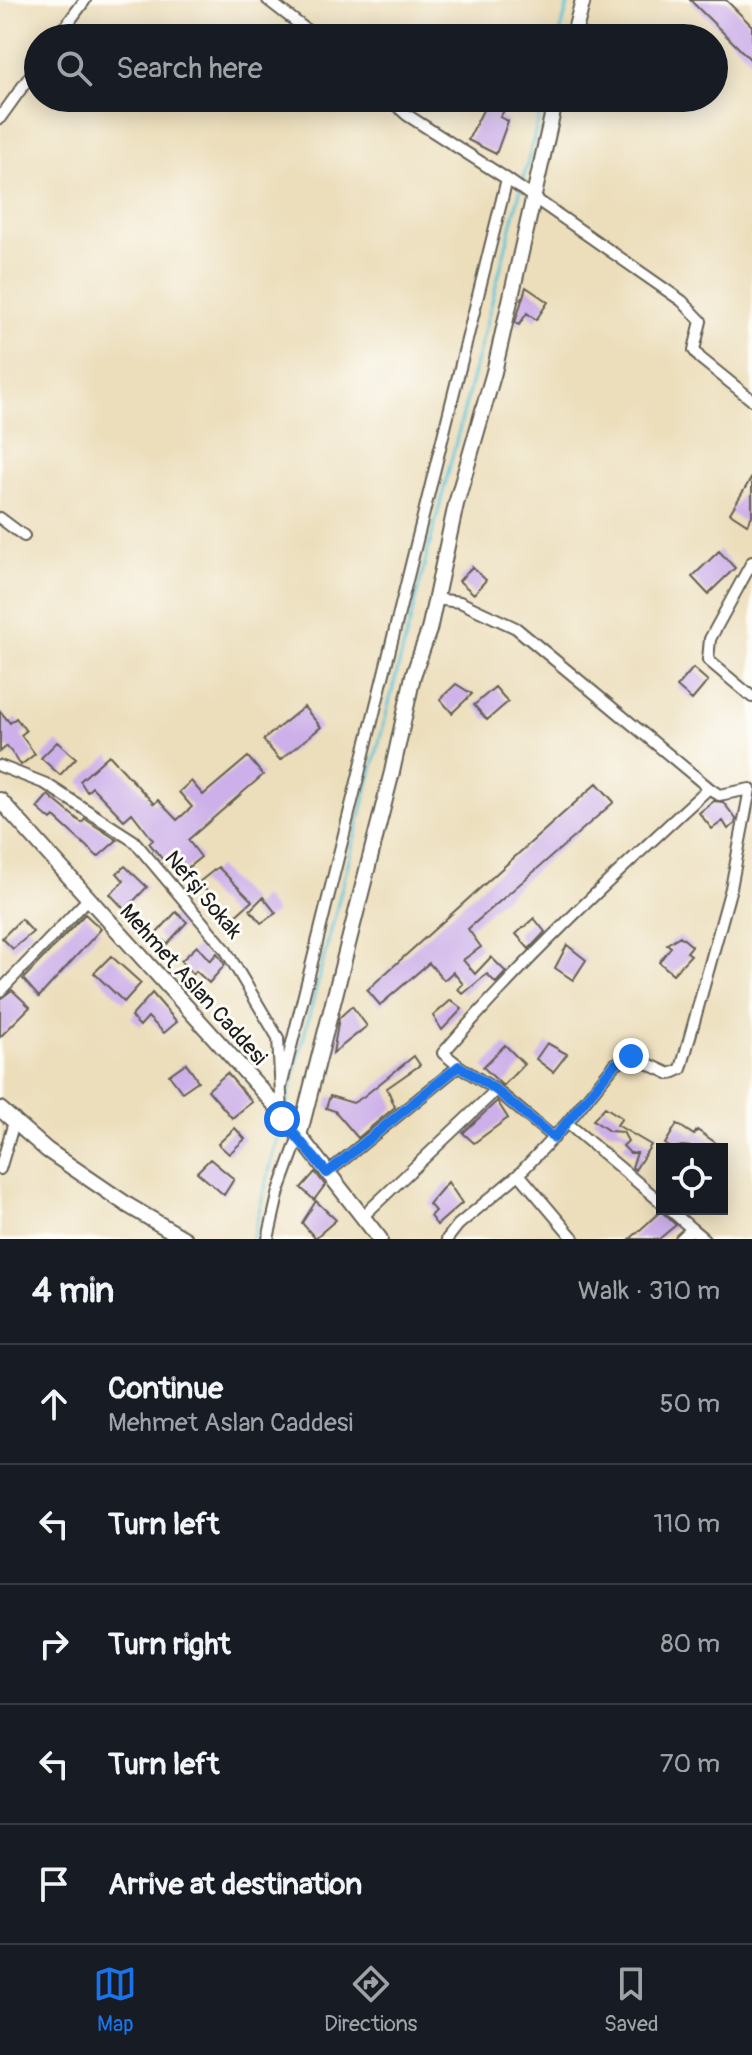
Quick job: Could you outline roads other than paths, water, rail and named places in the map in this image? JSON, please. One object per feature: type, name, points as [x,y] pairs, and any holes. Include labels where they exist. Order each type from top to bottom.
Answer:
[{"type":"street","points":[[67,24],[85,0]]},
{"type":"street","points":[[268,0],[299,24]]},
{"type":"street","points":[[577,24],[583,0]]},
{"type":"street","points":[[0,118],[24,85]]},
{"type":"street","points":[[407,112],[682,301],[701,321],[694,350],[752,400]]},
{"type":"street","points":[[268,1239],[279,1191],[299,1136],[494,372],[553,112]]},
{"type":"street","points":[[281,1087],[507,179]]},
{"type":"street","points":[[0,518],[24,536]]},
{"type":"street","points":[[752,562],[710,639],[708,660],[752,697]]},
{"type":"street","points":[[435,599],[460,602],[516,628],[719,795],[751,787],[727,903],[681,1069],[670,1074],[631,1056],[615,1064],[554,1138],[519,1174],[458,1225],[447,1239]]},
{"type":"street","name":"Nefşi Sokak","points":[[0,766],[46,784],[134,841],[225,949],[278,1038],[282,1119]]},
{"type":"street","points":[[554,1138],[496,1090],[443,1053],[504,982],[709,788]]},
{"type":"street","name":"Mehmet Aslan Caddesi","points":[[0,800],[275,1105],[282,1119],[299,1136],[380,1239]]},
{"type":"street","points":[[0,991],[87,900]]},
{"type":"street","points":[[327,1173],[459,1066]]},
{"type":"street","points":[[362,1217],[496,1090]]},
{"type":"street","points":[[0,1109],[47,1150],[129,1206],[185,1239]]},
{"type":"street","points":[[0,1169],[15,1119]]},
{"type":"street","points":[[567,1123],[656,1198]]},
{"type":"street","points":[[519,1174],[574,1239]]},
{"type":"street","points":[[676,1215],[704,1239]]},
{"type":"street","points":[[681,1239],[692,1229]]},
{"type":"waterway","points":[[563,24],[569,0]]},
{"type":"waterway","points":[[286,1106],[540,112]]},
{"type":"waterway","points":[[252,1239],[282,1121]]}]
